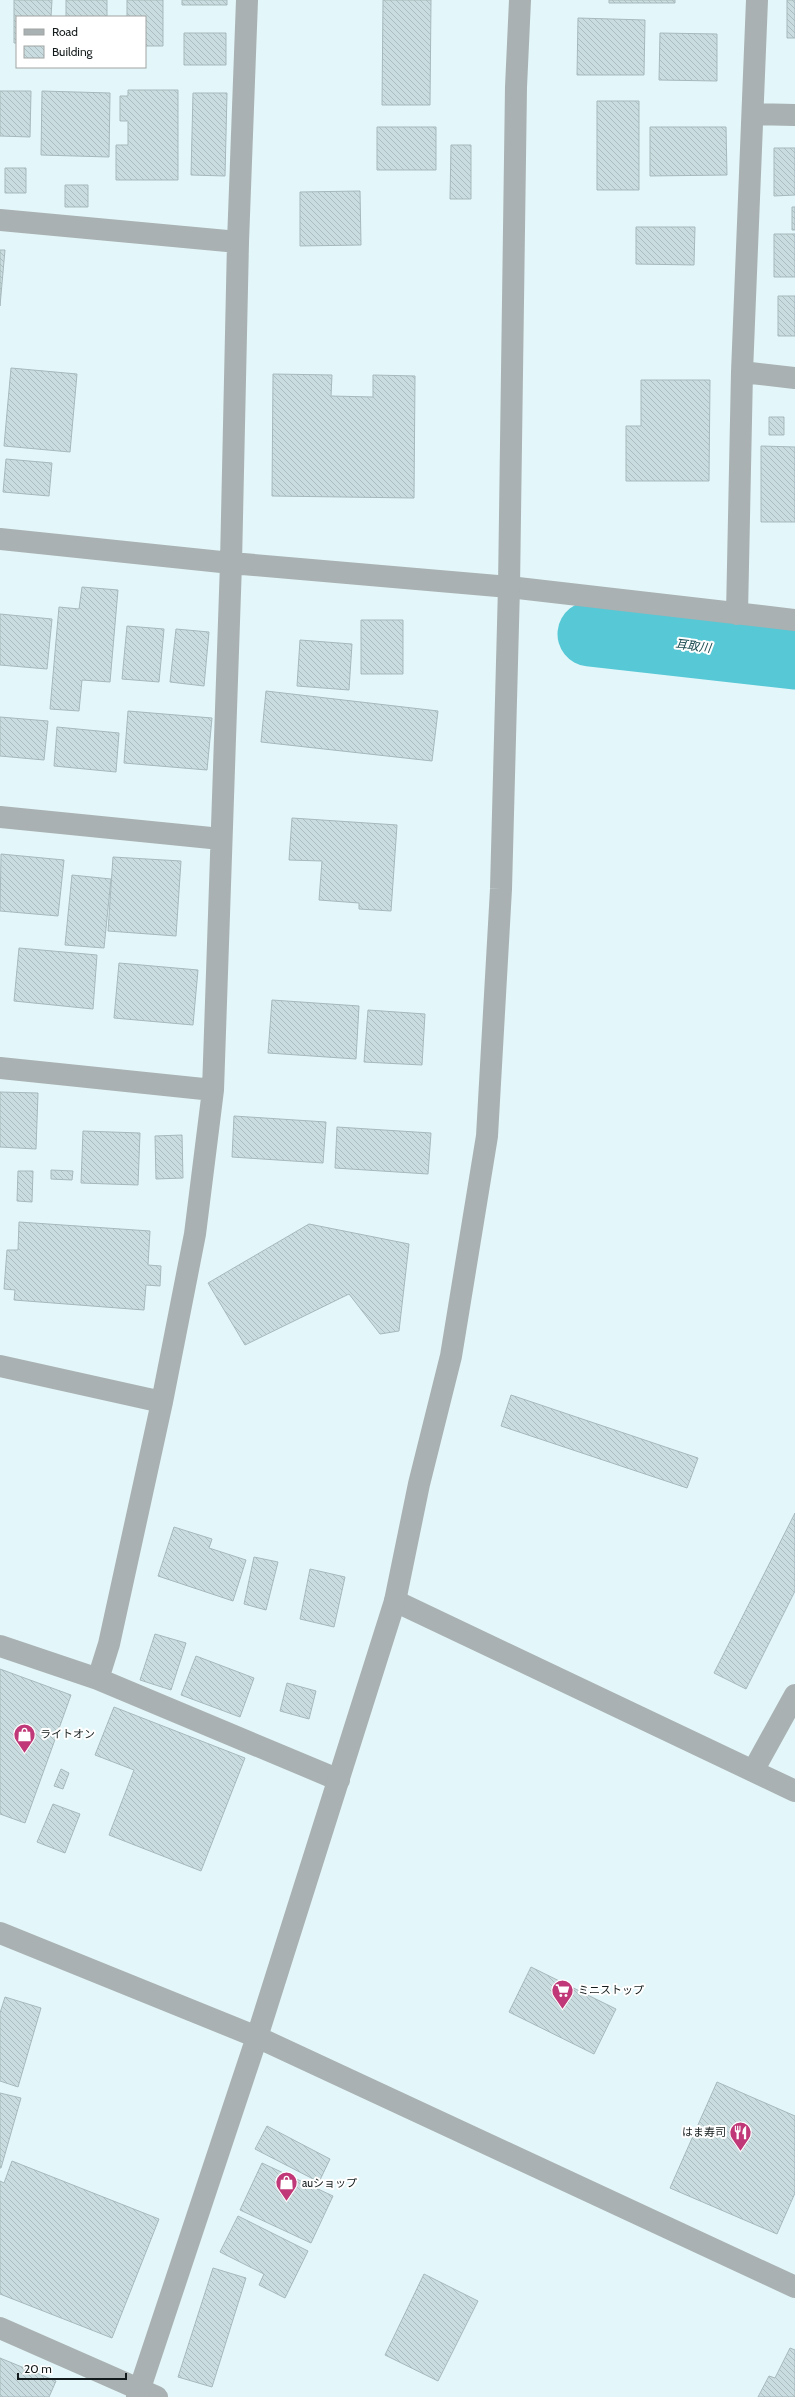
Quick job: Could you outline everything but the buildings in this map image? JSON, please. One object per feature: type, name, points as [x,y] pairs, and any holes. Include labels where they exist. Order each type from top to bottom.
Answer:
[{"type":"street","points":[[98,1679],[109,1644],[162,1402],[195,1234],[213,1090],[231,563],[238,242],[247,0]]},
{"type":"street","points":[[0,2328],[145,2394],[395,1601],[419,1484],[451,1356],[487,1136],[501,890],[509,587],[516,87],[520,0]]},
{"type":"street","points":[[737,614],[742,372],[757,0]]},
{"type":"street","points":[[753,114],[795,115]]},
{"type":"street","points":[[0,220],[238,242]]},
{"type":"street","points":[[742,372],[795,378]]},
{"type":"street","points":[[0,539],[231,563],[509,587],[795,620]]},
{"type":"street","points":[[0,817],[221,839]]},
{"type":"street","points":[[0,1068],[213,1090]]},
{"type":"street","points":[[0,1366],[162,1402]]},
{"type":"street","points":[[395,1601],[795,1791]]},
{"type":"street","points":[[0,1646],[98,1679],[339,1780]]},
{"type":"street","points":[[753,1771],[795,1695]]},
{"type":"street","points":[[0,1934],[257,2038],[795,2287]]},
{"type":"waterway","name":"耳取川","points":[[590,634],[795,657]]},
{"type":"place","name":"ライトオン","points":[[25,1754]]},
{"type":"place","name":"ミニストップ","points":[[563,2010]]},
{"type":"place","name":"はま寿司","points":[[741,2152]]},
{"type":"place","name":"auショップ","points":[[286,2202]]}]
